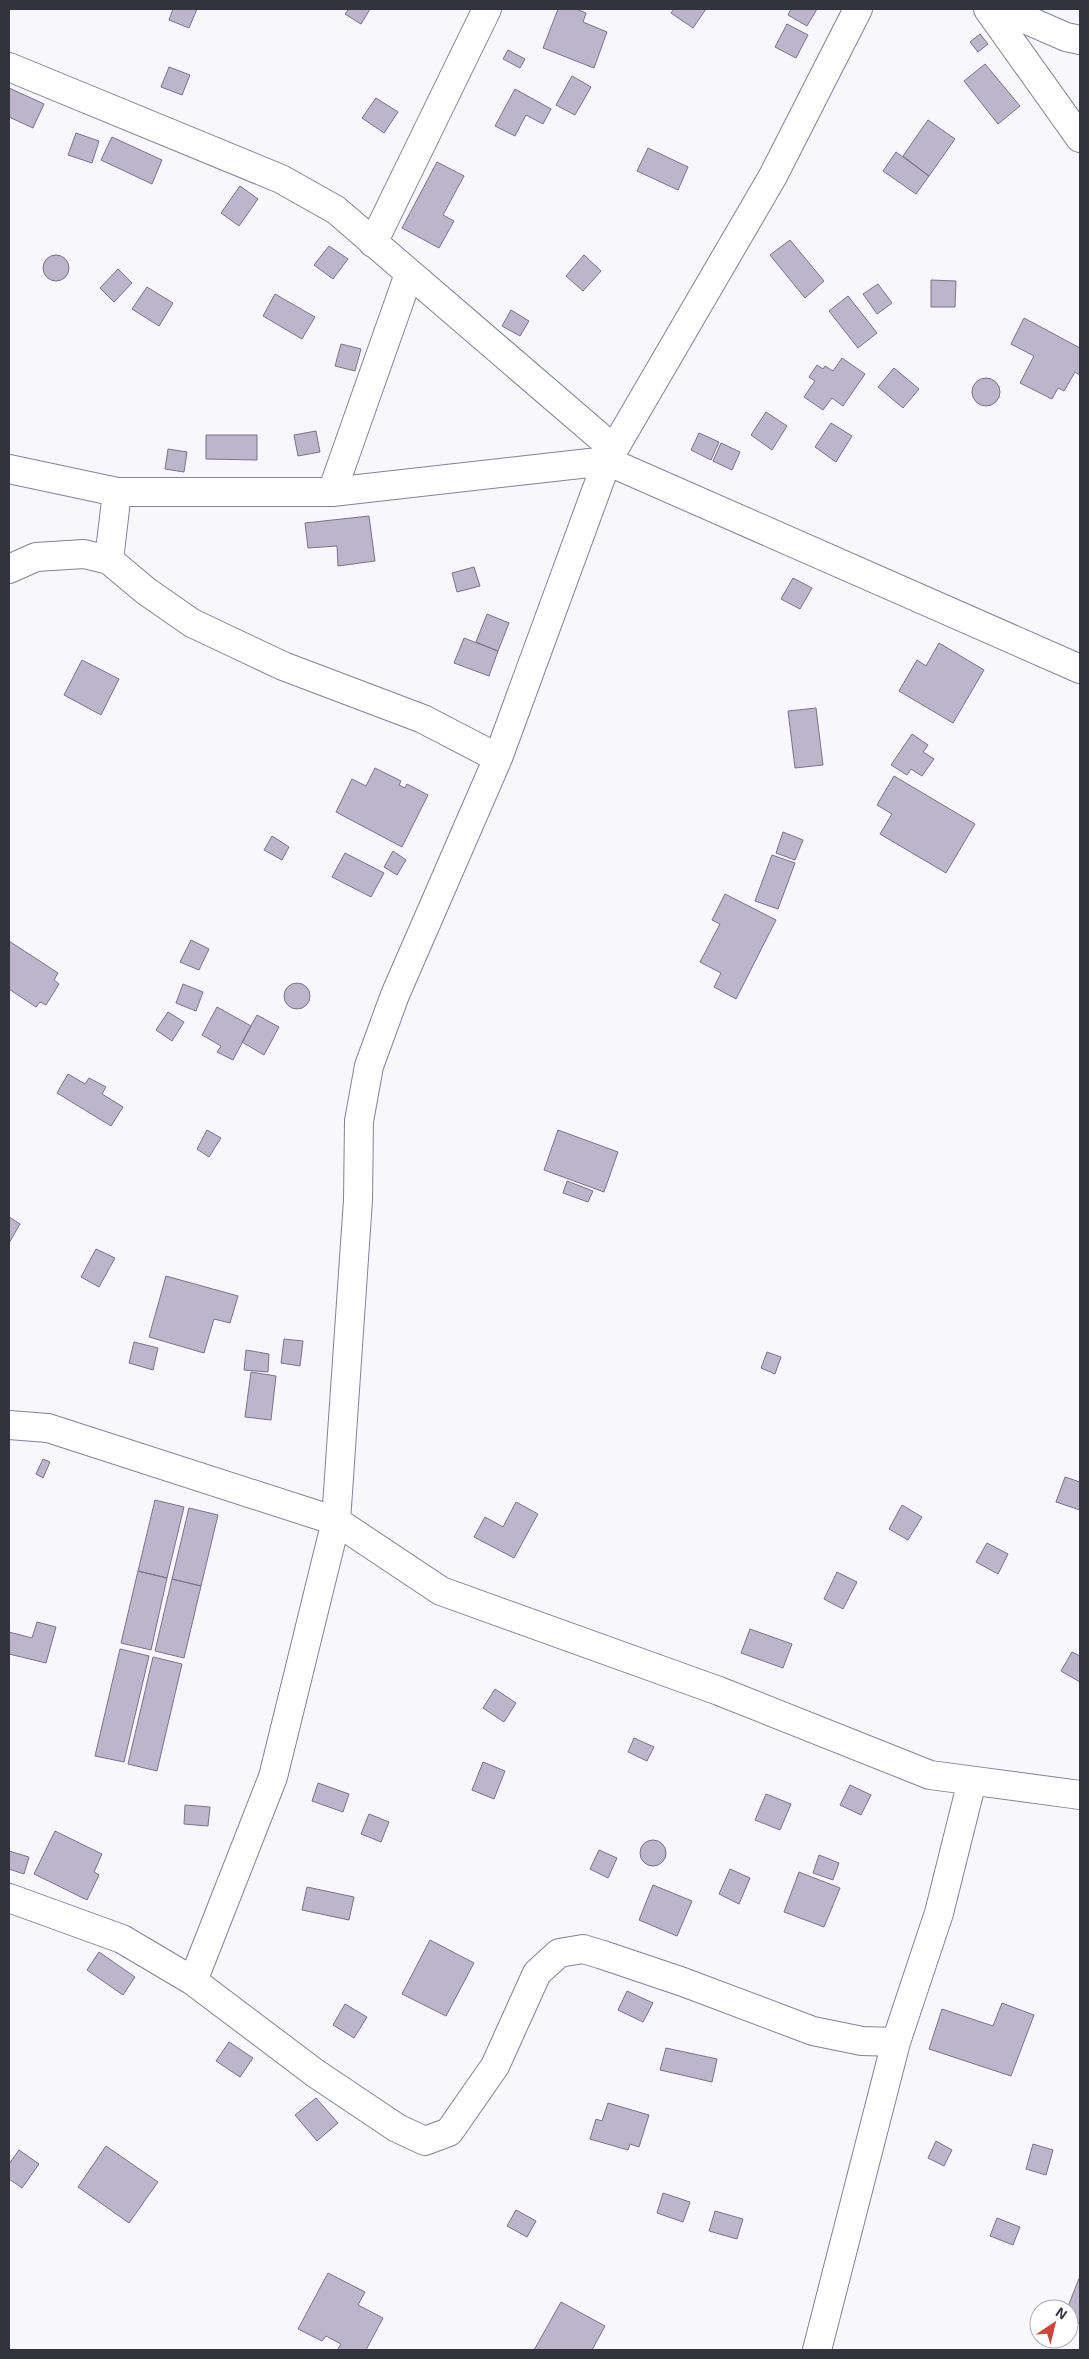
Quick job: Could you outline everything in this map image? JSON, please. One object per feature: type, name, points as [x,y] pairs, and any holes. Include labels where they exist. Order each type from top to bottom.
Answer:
[{"type":"street","points":[[373,243],[487,9]]},
{"type":"street","points":[[193,1981],[273,1777],[336,1521],[358,1200],[358,1121],[369,1066],[395,995],[498,758],[611,455],[773,176],[858,9]]},
{"type":"street","points":[[988,9],[1080,138]]},
{"type":"street","points":[[1002,9],[1066,37],[1080,40]]},
{"type":"street","points":[[9,67],[281,179],[336,210],[611,455],[1080,668]]},
{"type":"street","points":[[332,492],[409,274]]},
{"type":"street","points":[[9,469],[117,492],[332,492],[611,455]]},
{"type":"street","points":[[109,560],[117,492]]},
{"type":"street","points":[[9,569],[36,557],[84,554],[109,560],[146,591],[192,623],[283,666],[423,719],[498,758]]},
{"type":"street","points":[[9,1425],[48,1428],[336,1521],[441,1591],[719,1691],[930,1775],[1080,1795]]},
{"type":"street","points":[[817,2350],[896,2042],[939,1913],[972,1781]]},
{"type":"street","points":[[9,1898],[122,1939],[193,1981],[315,2073],[397,2128],[425,2141],[449,2132],[495,2066],[537,1973],[559,1953],[583,1949],[603,1955],[683,1982],[813,2031],[862,2041],[896,2042]]},
{"type":"building","points":[[173,9],[197,9],[189,28],[169,20]]},
{"type":"building","points":[[349,9],[370,9],[361,24],[345,14]]},
{"type":"building","points":[[558,9],[576,9],[586,13],[583,22],[607,32],[594,68],[543,48]]},
{"type":"building","points":[[674,9],[706,9],[693,28],[671,13]]},
{"type":"building","points":[[791,9],[817,9],[807,26],[788,15]]},
{"type":"building","points":[[787,24],[808,35],[796,58],[775,47]]},
{"type":"building","points":[[980,34],[988,44],[978,52],[970,42]]},
{"type":"building","points":[[508,50],[525,59],[520,68],[503,59]]},
{"type":"building","points":[[985,64],[1020,106],[998,124],[964,81]]},
{"type":"building","points":[[169,67],[190,75],[182,95],[161,87]]},
{"type":"building","points":[[572,76],[591,87],[575,115],[556,105]]},
{"type":"building","points":[[9,88],[44,104],[33,128],[9,117]]},
{"type":"building","points":[[515,89],[551,109],[543,124],[526,115],[515,136],[495,126]]},
{"type":"building","points":[[376,98],[398,112],[384,133],[362,118]]},
{"type":"building","points":[[928,120],[955,139],[929,176],[903,156]]},
{"type":"building","points":[[76,133],[99,141],[92,163],[68,155]]},
{"type":"building","points":[[112,137],[162,160],[152,184],[101,160]]},
{"type":"building","points":[[648,148],[688,167],[678,190],[637,171]]},
{"type":"building","points":[[896,152],[929,176],[916,194],[883,171]]},
{"type":"building","points":[[437,162],[464,176],[443,215],[454,221],[439,248],[402,228]]},
{"type":"building","points":[[240,186],[258,199],[239,226],[221,213]]},
{"type":"building","points":[[790,240],[824,281],[805,298],[770,255]]},
{"type":"building","points":[[329,246],[348,259],[333,279],[314,265]]},
{"type":"building","points":[[56,255],[65,259],[69,268],[65,277],[56,281],[47,277],[43,268],[47,259]]},
{"type":"building","points":[[584,255],[601,271],[583,291],[566,276]]},
{"type":"building","points":[[118,269],[132,283],[114,302],[100,288]]},
{"type":"building","points":[[931,280],[956,281],[955,307],[931,307]]},
{"type":"building","points":[[878,284],[892,303],[877,314],[863,294]]},
{"type":"building","points":[[147,287],[173,303],[159,326],[132,309]]},
{"type":"building","points":[[275,294],[315,317],[302,339],[263,316]]},
{"type":"building","points":[[848,296],[877,333],[858,348],[829,311]]},
{"type":"building","points":[[511,310],[529,321],[520,336],[502,326]]},
{"type":"building","points":[[1024,318],[1080,348],[1080,375],[1075,372],[1064,391],[1058,388],[1052,399],[1020,383],[1034,356],[1011,344]]},
{"type":"building","points":[[341,344],[361,349],[355,371],[335,366]]},
{"type":"building","points":[[842,358],[865,374],[843,406],[832,398],[823,410],[804,397],[815,381],[809,377],[817,365],[823,369],[825,366],[833,371]]},
{"type":"building","points":[[894,368],[919,389],[903,408],[878,387]]},
{"type":"building","points":[[986,378],[996,382],[1000,392],[996,402],[986,406],[976,402],[972,392],[976,382]]},
{"type":"building","points":[[766,412],[787,426],[772,450],[751,435]]},
{"type":"building","points":[[831,423],[852,436],[836,462],[815,447]]},
{"type":"building","points":[[316,431],[320,452],[298,456],[294,435]]},
{"type":"building","points":[[699,433],[719,442],[711,460],[691,450]]},
{"type":"building","points":[[206,435],[257,435],[257,460],[206,459]]},
{"type":"building","points":[[721,443],[740,452],[732,470],[713,461]]},
{"type":"building","points":[[168,449],[187,452],[184,472],[165,469]]},
{"type":"building","points":[[369,516],[375,561],[338,566],[337,546],[308,548],[305,523]]},
{"type":"building","points":[[474,567],[480,586],[457,592],[452,573]]},
{"type":"building","points":[[793,578],[812,588],[800,609],[781,599]]},
{"type":"building","points":[[487,614],[509,623],[498,651],[476,642]]},
{"type":"building","points":[[464,638],[498,651],[489,676],[454,663]]},
{"type":"building","points":[[939,643],[984,670],[953,723],[899,691],[917,660],[926,666]]},
{"type":"building","points":[[82,660],[119,679],[101,715],[64,695]]},
{"type":"building","points":[[816,708],[823,765],[795,768],[788,711]]},
{"type":"building","points":[[912,734],[928,745],[923,752],[934,759],[922,776],[911,769],[907,775],[891,765]]},
{"type":"building","points":[[375,768],[401,781],[399,785],[405,788],[407,784],[428,795],[402,847],[336,812],[352,779],[366,786]]},
{"type":"building","points":[[894,776],[975,824],[946,873],[880,834],[892,814],[877,805]]},
{"type":"building","points":[[783,832],[803,840],[795,860],[776,853]]},
{"type":"building","points":[[272,836],[289,847],[282,860],[264,850]]},
{"type":"building","points":[[393,851],[406,860],[397,875],[384,867]]},
{"type":"building","points":[[345,853],[384,873],[371,897],[332,877]]},
{"type":"building","points":[[772,855],[795,863],[778,909],[755,901]]},
{"type":"building","points":[[725,894],[776,920],[736,999],[714,987],[721,973],[700,962],[720,924],[712,920]]},
{"type":"building","points":[[191,940],[209,949],[199,970],[180,962]]},
{"type":"building","points":[[9,941],[58,973],[54,980],[59,984],[46,1005],[40,1002],[36,1007],[9,989]]},
{"type":"building","points":[[297,983],[306,987],[310,996],[306,1005],[297,1009],[288,1005],[284,996],[288,987]]},
{"type":"building","points":[[183,984],[203,992],[196,1011],[176,1003]]},
{"type":"building","points":[[217,1007],[251,1026],[233,1060],[217,1052],[221,1046],[202,1035]]},
{"type":"building","points":[[168,1012],[184,1022],[172,1041],[156,1030]]},
{"type":"building","points":[[257,1015],[279,1027],[264,1055],[242,1042]]},
{"type":"building","points":[[68,1074],[85,1084],[89,1078],[106,1087],[102,1094],[123,1107],[111,1126],[57,1093]]},
{"type":"building","points":[[207,1130],[221,1138],[209,1157],[197,1149]]},
{"type":"building","points":[[558,1130],[618,1152],[604,1192],[544,1170]]},
{"type":"building","points":[[567,1181],[593,1191],[588,1202],[563,1193]]},
{"type":"building","points":[[9,1217],[20,1224],[9,1243]]},
{"type":"building","points":[[96,1249],[115,1258],[99,1287],[81,1277]]},
{"type":"building","points":[[166,1276],[238,1296],[230,1323],[214,1319],[204,1353],[149,1337]]},
{"type":"building","points":[[284,1339],[303,1341],[300,1366],[281,1363]]},
{"type":"building","points":[[134,1342],[158,1348],[153,1370],[129,1363]]},
{"type":"building","points":[[246,1350],[269,1354],[268,1372],[244,1370]]},
{"type":"building","points":[[767,1352],[781,1357],[775,1374],[761,1368]]},
{"type":"building","points":[[251,1372],[276,1376],[271,1420],[245,1417]]},
{"type":"building","points":[[43,1459],[50,1462],[43,1478],[36,1474]]},
{"type":"building","points":[[1065,1477],[1080,1482],[1080,1510],[1056,1502]]},
{"type":"building","points":[[155,1500],[184,1507],[167,1578],[138,1571]]},
{"type":"building","points":[[516,1502],[538,1514],[514,1558],[474,1537],[485,1517],[503,1527]]},
{"type":"building","points":[[902,1505],[922,1517],[908,1540],[889,1529]]},
{"type":"building","points":[[189,1508],[218,1515],[201,1586],[172,1579]]},
{"type":"building","points":[[987,1543],[1008,1554],[998,1574],[976,1562]]},
{"type":"building","points":[[138,1571],[167,1578],[151,1650],[121,1643]]},
{"type":"building","points":[[837,1572],[857,1582],[843,1609],[824,1599]]},
{"type":"building","points":[[172,1579],[201,1586],[184,1658],[155,1651]]},
{"type":"building","points":[[37,1622],[56,1627],[46,1663],[9,1654],[9,1632],[32,1638]]},
{"type":"building","points":[[750,1629],[792,1644],[783,1668],[741,1653]]},
{"type":"building","points":[[120,1649],[149,1656],[124,1762],[95,1756]]},
{"type":"building","points":[[1072,1652],[1080,1656],[1080,1682],[1061,1671]]},
{"type":"building","points":[[153,1657],[182,1664],[157,1771],[128,1764]]},
{"type":"building","points":[[495,1689],[516,1703],[504,1722],[483,1708]]},
{"type":"building","points":[[634,1738],[654,1747],[647,1761],[628,1752]]},
{"type":"building","points":[[483,1762],[505,1771],[494,1799],[472,1790]]},
{"type":"building","points":[[318,1783],[349,1794],[343,1812],[312,1801]]},
{"type":"building","points":[[850,1785],[871,1795],[861,1815],[840,1805]]},
{"type":"building","points":[[766,1794],[791,1804],[780,1830],[755,1820]]},
{"type":"building","points":[[185,1805],[210,1807],[208,1826],[184,1824]]},
{"type":"building","points":[[369,1814],[389,1822],[381,1842],[361,1834]]},
{"type":"building","points":[[55,1831],[102,1854],[94,1872],[99,1875],[87,1900],[34,1874]]},
{"type":"building","points":[[653,1840],[663,1843],[666,1853],[663,1863],[653,1866],[643,1863],[640,1853],[643,1843]]},
{"type":"building","points":[[599,1850],[617,1858],[608,1878],[590,1869]]},
{"type":"building","points":[[9,1851],[29,1857],[24,1874],[9,1869]]},
{"type":"building","points":[[819,1855],[839,1863],[833,1880],[813,1873]]},
{"type":"building","points":[[730,1869],[750,1878],[739,1904],[719,1894]]},
{"type":"building","points":[[799,1872],[840,1888],[824,1927],[784,1912]]},
{"type":"building","points":[[653,1885],[692,1901],[677,1936],[639,1920]]},
{"type":"building","points":[[307,1887],[354,1897],[349,1920],[302,1910]]},
{"type":"building","points":[[430,1940],[474,1963],[446,2016],[402,1994]]},
{"type":"building","points":[[99,1952],[135,1977],[123,1995],[87,1970]]},
{"type":"building","points":[[627,1991],[653,2003],[643,2022],[618,2010]]},
{"type":"building","points":[[1002,2003],[1034,2015],[1011,2076],[929,2049],[942,2009],[993,2026]]},
{"type":"building","points":[[345,2004],[367,2017],[354,2038],[333,2025]]},
{"type":"building","points":[[229,2042],[253,2058],[240,2077],[216,2061]]},
{"type":"building","points":[[666,2048],[717,2059],[712,2082],[660,2070]]},
{"type":"building","points":[[316,2098],[338,2123],[317,2141],[295,2115]]},
{"type":"building","points":[[608,2103],[649,2115],[639,2147],[630,2144],[628,2150],[590,2139],[596,2119],[602,2121]]},
{"type":"building","points":[[936,2141],[952,2150],[944,2166],[928,2158]]},
{"type":"building","points":[[1033,2144],[1053,2150],[1046,2175],[1026,2169]]},
{"type":"building","points":[[106,2146],[158,2182],[129,2223],[78,2187]]},
{"type":"building","points":[[19,2150],[39,2164],[22,2188],[9,2179],[9,2164]]},
{"type":"building","points":[[663,2193],[690,2202],[683,2222],[657,2213]]},
{"type":"building","points":[[516,2210],[536,2221],[527,2237],[507,2226]]},
{"type":"building","points":[[715,2211],[743,2219],[737,2239],[709,2231]]},
{"type":"building","points":[[997,2218],[1020,2227],[1013,2245],[990,2236]]},
{"type":"building","points":[[328,2273],[365,2292],[358,2305],[383,2318],[366,2350],[340,2350],[338,2349],[341,2344],[326,2336],[322,2341],[298,2329]]},
{"type":"building","points":[[1080,2276],[1080,2324],[1079,2299],[1071,2299]]},
{"type":"building","points":[[561,2302],[605,2326],[592,2350],[534,2350]]}]
